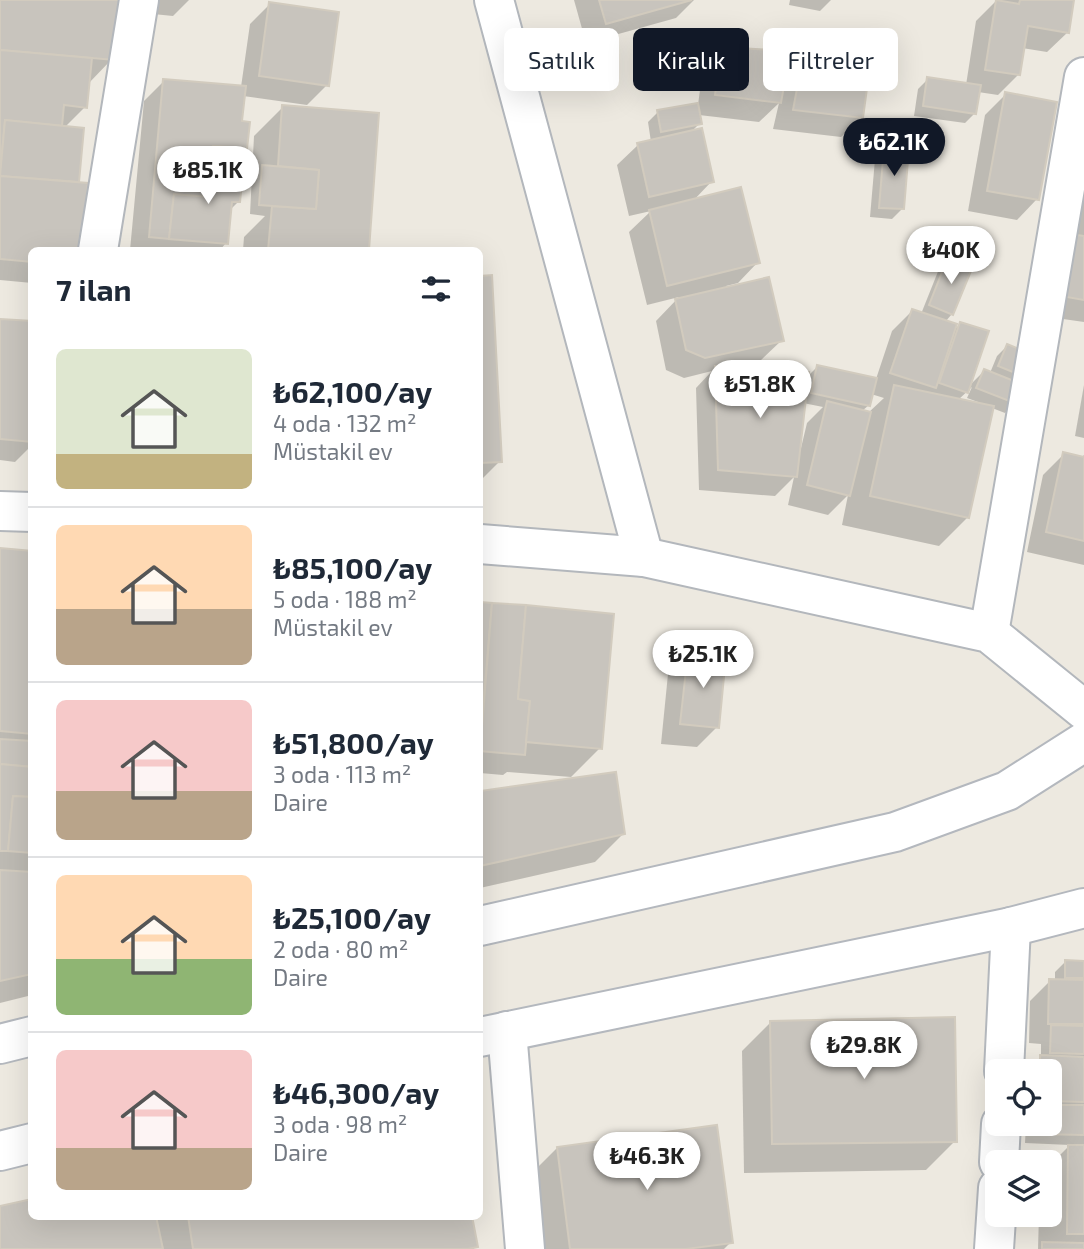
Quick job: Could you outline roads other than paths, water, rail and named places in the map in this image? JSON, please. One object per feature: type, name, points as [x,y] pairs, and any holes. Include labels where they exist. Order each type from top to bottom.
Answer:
[{"type":"street","points":[[98,247],[139,0]]},
{"type":"street","points":[[494,0],[644,557]]},
{"type":"street","points":[[989,633],[1079,140],[1084,77]]},
{"type":"street","points":[[0,511],[28,512]]},
{"type":"street","points":[[483,544],[644,557],[989,633],[1084,710]]},
{"type":"street","points":[[483,925],[895,832],[1007,791],[1084,742]]},
{"type":"street","points":[[525,1249],[493,1034],[1011,927],[1084,908]]},
{"type":"street","points":[[1004,1059],[1011,927]]},
{"type":"street","points":[[0,1044],[28,1038]]},
{"type":"street","points":[[0,1151],[28,1144]]},
{"type":"street","points":[[994,1249],[995,1227]]}]
